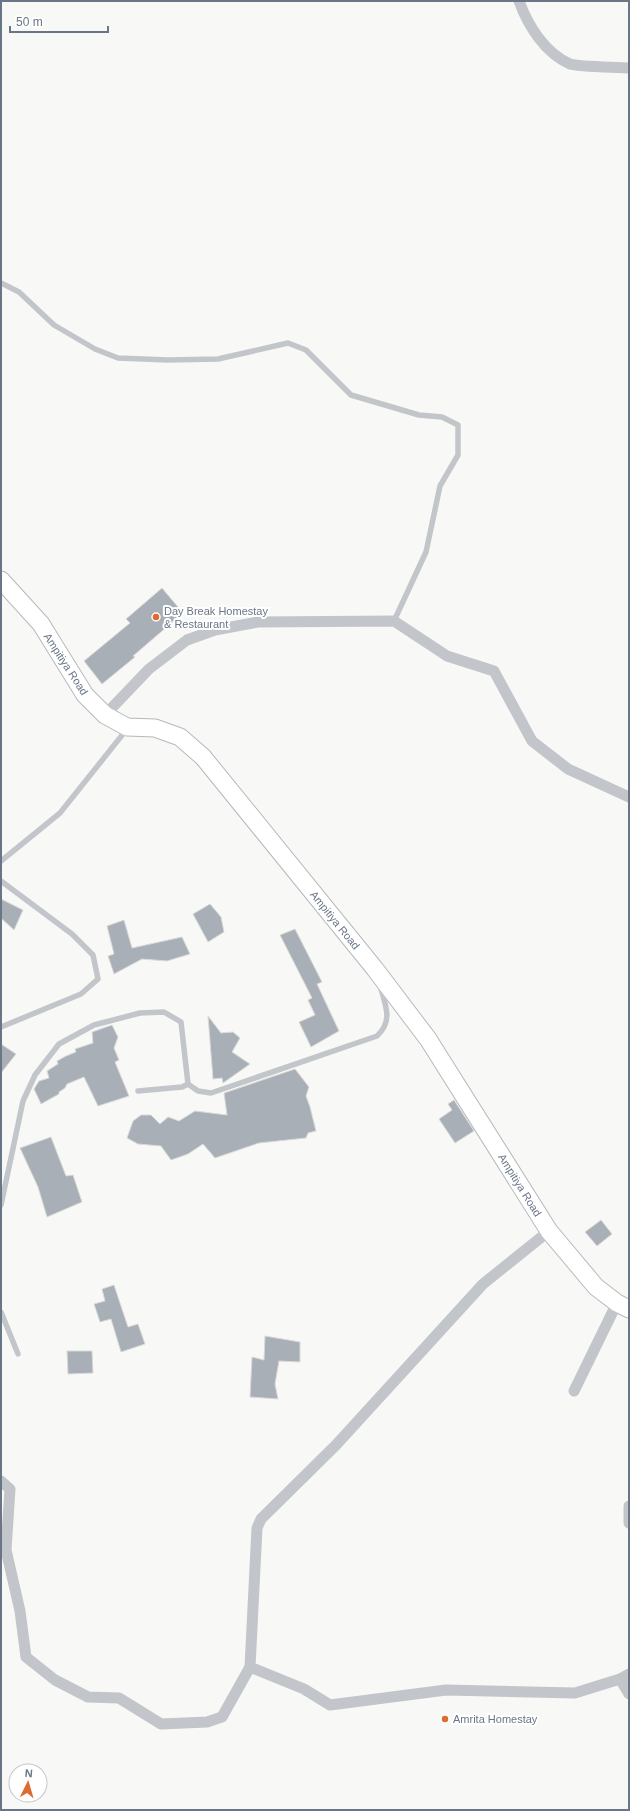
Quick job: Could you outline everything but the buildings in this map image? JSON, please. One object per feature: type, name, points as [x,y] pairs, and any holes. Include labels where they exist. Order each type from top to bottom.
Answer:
[{"type":"main road","name":"Ampitiya Road","points":[[2,585],[41,624],[85,695],[105,715],[127,727],[155,728],[180,737],[203,756],[375,969],[428,1039],[549,1231],[596,1287],[623,1306]]},
{"type":"street","points":[[519,1],[526,20],[547,48],[571,64],[629,68]]},
{"type":"street","points":[[105,715],[149,669],[187,640],[215,630],[258,622],[394,621],[447,656],[494,671],[532,741],[568,769],[629,797]]},
{"type":"street","points":[[1,1481],[10,1489],[6,1550],[20,1611],[26,1657],[55,1680],[88,1697],[119,1698],[161,1724],[207,1722],[222,1717],[250,1668],[257,1528],[261,1519],[336,1445],[483,1284],[549,1231]]},
{"type":"street","points":[[574,1391],[623,1306]]},
{"type":"street","points":[[629,1506],[629,1523]]},
{"type":"street","points":[[250,1668],[304,1689],[330,1705],[446,1690],[575,1693],[625,1677],[629,1694]]},
{"type":"lane","points":[[1,283],[19,292],[54,325],[96,349],[118,358],[168,360],[218,359],[288,343],[306,350],[351,395],[419,415],[442,417],[458,425],[458,455],[440,486],[426,552],[394,621]]},
{"type":"lane","points":[[1,862],[60,813],[127,727]]},
{"type":"lane","points":[[1,881],[72,934],[93,955],[98,980],[81,994],[1,1027]]},
{"type":"lane","points":[[1,1205],[23,1101],[35,1075],[59,1044],[94,1025],[140,1013],[164,1012],[182,1022],[188,1084],[198,1091],[211,1092],[377,1036],[385,1028],[388,1017],[375,969]]},
{"type":"lane","points":[[138,1090],[182,1086],[188,1084]]},
{"type":"lane","points":[[1,1312],[18,1354]]},
{"type":"place","name":"Day Break Homestay & Restaurant","points":[[156,617]]},
{"type":"place","name":"Amrita Homestay","points":[[445,1719]]}]
